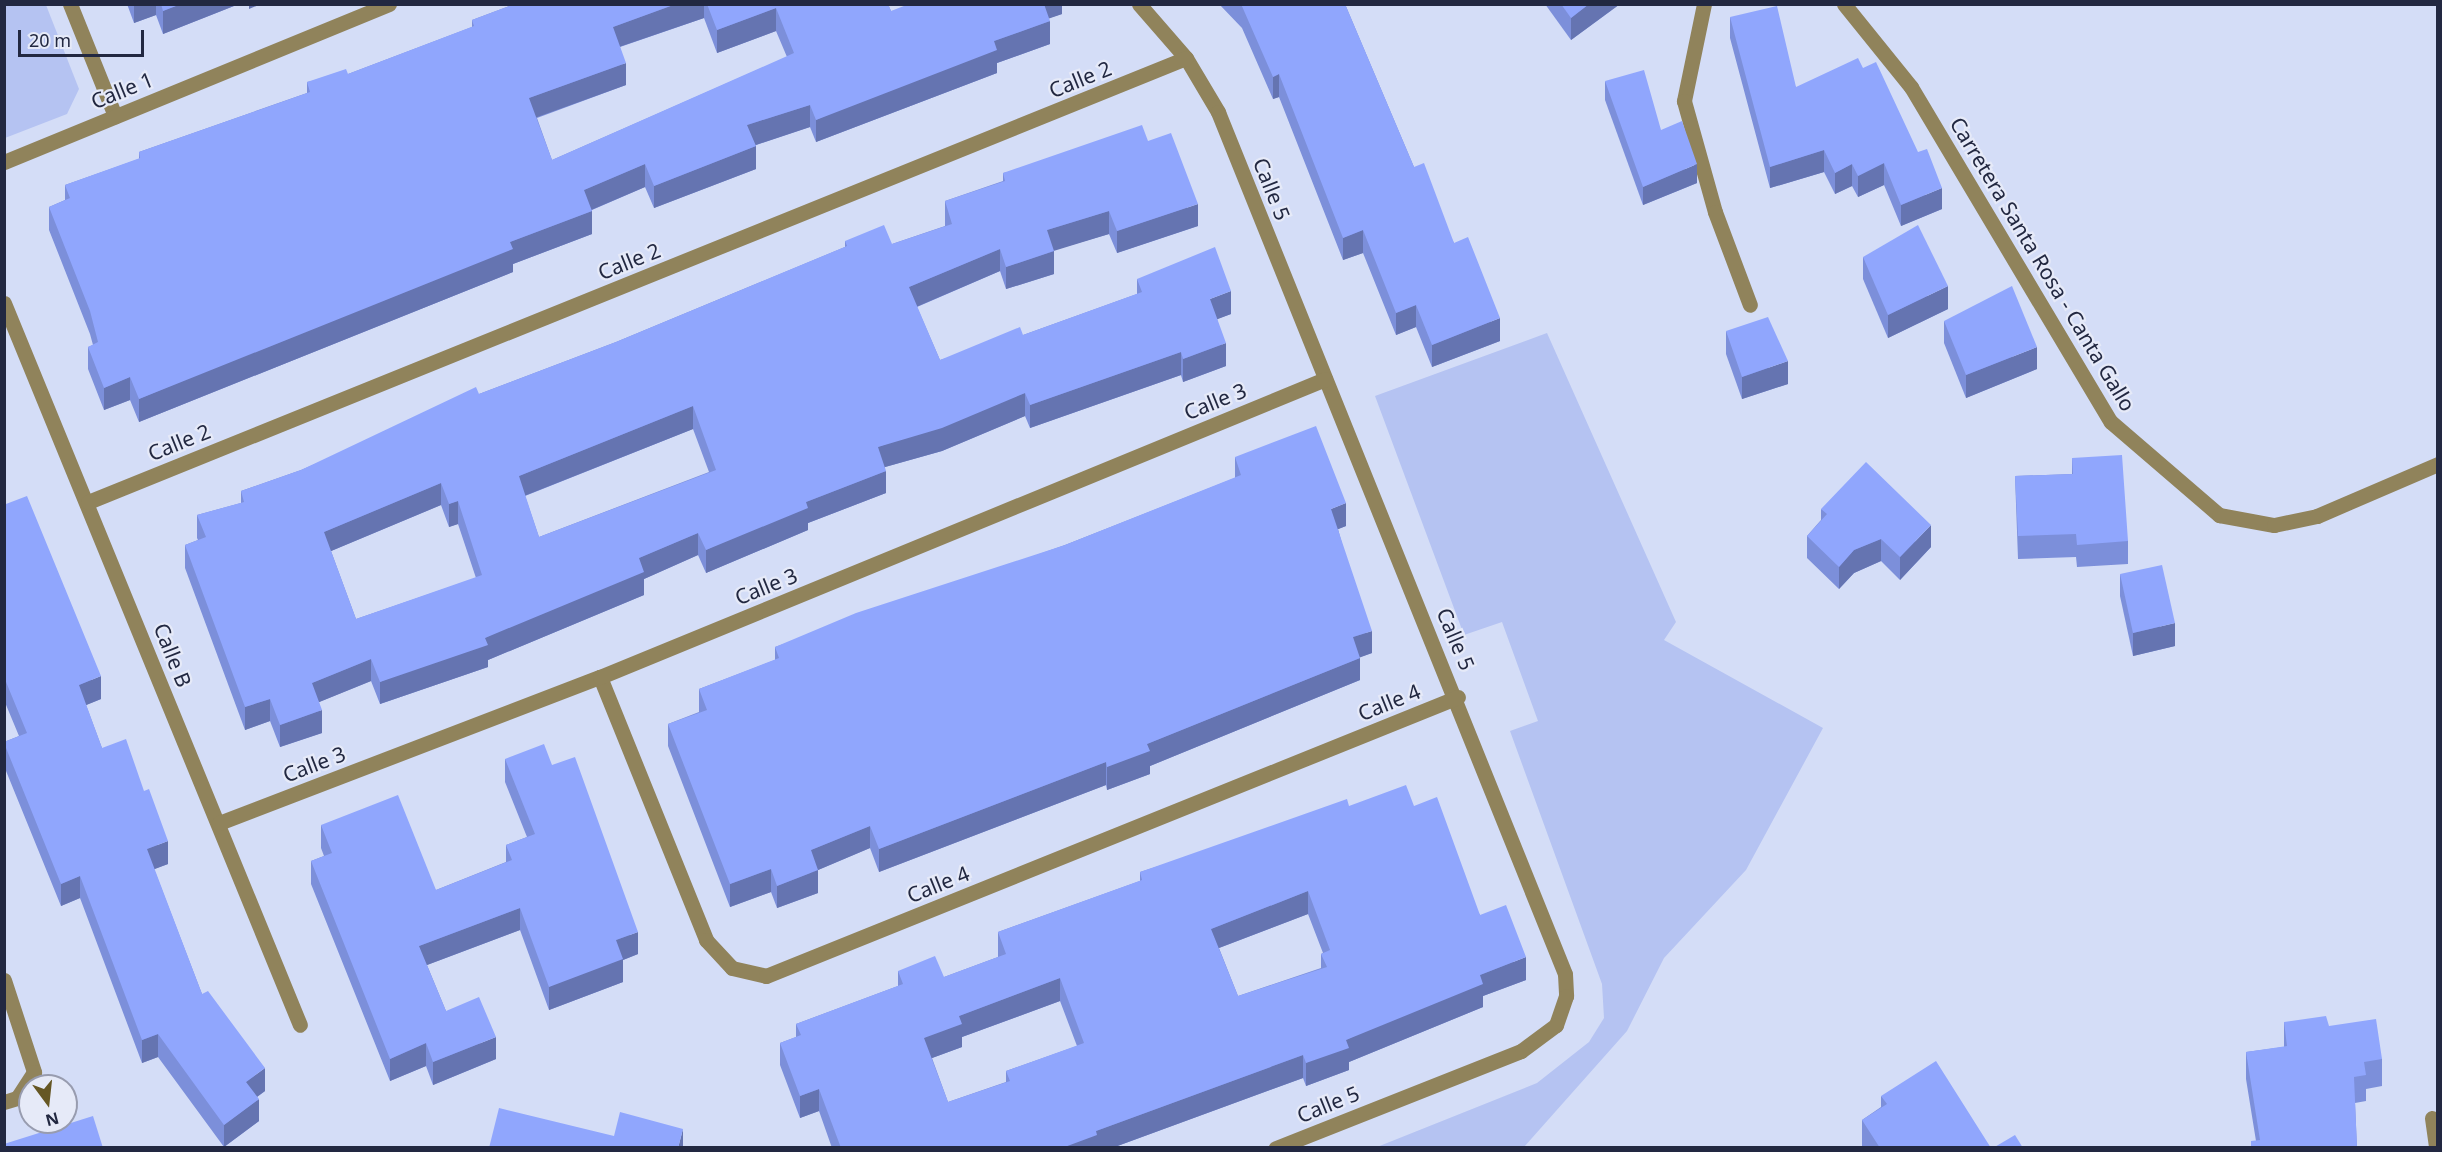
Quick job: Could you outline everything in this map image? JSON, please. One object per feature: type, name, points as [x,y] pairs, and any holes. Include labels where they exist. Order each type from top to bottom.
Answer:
[{"type":"street","points":[[70,4],[115,116]]},
{"type":"street","name":"Calle 1","points":[[4,162],[389,4]]},
{"type":"street","name":"Calle 5","points":[[1139,4],[1186,58],[1218,112],[1325,379],[1458,697],[1565,974],[1563,1012],[1546,1035],[1521,1051],[1276,1148]]},
{"type":"street","points":[[1704,4],[1684,101],[1715,212],[1750,305]]},
{"type":"street","name":"Carretera Santa Rosa - Canta Gallo","points":[[1844,4],[1911,87],[2111,422],[2220,515],[2274,525],[2317,516],[2438,464]]},
{"type":"street","name":"Calle 2","points":[[88,502],[1186,58]]},
{"type":"street","name":"Calle B","points":[[4,303],[88,502],[300,1025]]},
{"type":"street","name":"Calle 3","points":[[219,823],[600,677],[1325,379]]},
{"type":"street","name":"Calle 4","points":[[600,677],[706,940],[732,968],[766,976],[1458,697]]},
{"type":"street","points":[[4,980],[34,1072],[17,1098],[4,1102]]},
{"type":"street","points":[[2432,1118],[2436,1148]]},
{"type":"shaded area","points":[[5,4],[46,5],[79,89],[67,114],[5,138]]},
{"type":"shaded area","points":[[1547,333],[1676,622],[1664,640],[1823,728],[1746,870],[1664,958],[1627,1031],[1524,1147],[1377,1147],[1537,1083],[1589,1042],[1604,1018],[1602,984],[1510,731],[1538,721],[1502,622],[1464,635],[1375,396]]},
{"type":"building","points":[[161,4],[181,4],[163,11]]},
{"type":"building","points":[[515,4],[676,4],[613,27],[626,63],[529,98],[552,160],[794,53],[776,8],[717,30],[707,4],[888,4],[891,11],[909,4],[1044,4],[1050,21],[994,41],[997,50],[816,120],[810,105],[747,125],[756,146],[654,186],[645,164],[584,190],[592,211],[510,242],[513,249],[139,399],[130,377],[104,388],[88,347],[98,342],[90,311],[49,207],[70,198],[65,185],[140,158],[139,152],[310,92],[307,82],[346,69],[348,74],[474,26],[472,20]]},
{"type":"building","points":[[1241,4],[1345,4],[1414,167],[1424,163],[1454,243],[1468,237],[1500,318],[1432,345],[1416,305],[1396,313],[1363,230],[1343,238],[1279,74],[1273,77]]},
{"type":"building","points":[[1561,4],[1589,4],[1571,18]]},
{"type":"building","points":[[1777,6],[1796,87],[1858,58],[1863,68],[1876,62],[1918,152],[1927,149],[1942,188],[1901,205],[1884,163],[1858,176],[1852,164],[1835,173],[1824,150],[1770,167],[1730,17]]},
{"type":"building","points":[[1644,70],[1661,130],[1682,121],[1697,164],[1643,187],[1605,81]]},
{"type":"building","points":[[1142,125],[1148,141],[1171,133],[1198,204],[1117,231],[1109,211],[1047,230],[1054,251],[1006,267],[1000,249],[909,287],[940,360],[1020,327],[1023,335],[1142,292],[1137,279],[1215,247],[1231,291],[1210,299],[1226,343],[1183,359],[1181,352],[1030,405],[1025,393],[942,428],[878,447],[886,471],[806,502],[808,508],[706,550],[698,533],[639,558],[644,572],[485,638],[488,645],[380,682],[371,659],[312,683],[322,710],[280,725],[270,699],[245,707],[185,545],[206,537],[197,515],[244,502],[241,491],[301,470],[476,387],[479,394],[616,342],[847,246],[845,241],[884,225],[892,244],[952,224],[945,201],[1005,181],[1003,173]],"holes":[[[693,406],[716,470],[539,537],[519,476]],[[441,483],[449,504],[458,501],[482,575],[356,619],[324,532]]]},
{"type":"building","points":[[1918,225],[1948,286],[1888,315],[1863,257]]},
{"type":"building","points":[[2012,286],[2037,347],[1966,375],[1944,321]]},
{"type":"building","points":[[1768,317],[1788,361],[1742,377],[1726,331]]},
{"type":"building","points":[[1316,426],[1346,503],[1331,509],[1372,631],[1353,637],[1360,658],[1147,744],[1150,751],[1107,767],[1106,762],[879,849],[870,826],[811,850],[818,870],[777,886],[771,869],[730,884],[668,724],[707,710],[699,689],[779,658],[775,647],[856,613],[1065,545],[1241,475],[1235,457]]},
{"type":"building","points":[[2122,455],[2128,541],[2077,545],[2076,534],[2018,536],[2015,476],[2073,474],[2072,458]]},
{"type":"building","points":[[1866,462],[1931,525],[1900,557],[1881,539],[1854,550],[1839,567],[1807,536],[1827,514],[1821,509]]},
{"type":"building","points":[[27,496],[101,676],[79,685],[102,748],[126,739],[144,791],[149,789],[168,841],[147,849],[202,994],[208,991],[265,1068],[246,1082],[259,1099],[224,1125],[158,1034],[142,1040],[80,876],[61,884],[4,743],[27,733],[4,677],[4,500],[6,504]]},
{"type":"building","points":[[2162,565],[2175,623],[2133,633],[2120,574]]},
{"type":"building","points":[[544,744],[552,765],[575,757],[638,932],[616,940],[623,959],[549,987],[520,908],[419,946],[446,1011],[479,997],[496,1037],[433,1062],[426,1043],[390,1059],[311,861],[332,853],[321,825],[398,795],[436,890],[512,860],[506,845],[535,834],[505,759]]},
{"type":"building","points":[[1406,785],[1414,806],[1437,797],[1480,915],[1506,905],[1526,957],[1480,975],[1483,984],[1346,1040],[1349,1048],[1306,1063],[1303,1055],[1096,1131],[1097,1135],[1062,1148],[841,1148],[819,1089],[800,1096],[780,1043],[801,1035],[796,1024],[903,984],[898,971],[935,956],[944,977],[1006,954],[998,932],[1142,880],[1140,872],[1347,799],[1349,806]],"holes":[[[1308,891],[1330,950],[1321,954],[1327,967],[1238,996],[1211,929]],[[1060,978],[1084,1043],[1006,1071],[1010,1081],[948,1102],[924,1038],[962,1024],[959,1016]]]},
{"type":"building","points":[[2326,1016],[2329,1026],[2376,1019],[2382,1059],[2364,1062],[2366,1075],[2354,1077],[2357,1148],[2251,1148],[2251,1141],[2260,1140],[2246,1052],[2287,1046],[2284,1022]]},
{"type":"building","points":[[1936,1061],[1991,1148],[1880,1148],[1862,1120],[1887,1104],[1881,1096]]},
{"type":"building","points":[[499,1108],[614,1136],[620,1112],[683,1129],[678,1148],[489,1148]]},
{"type":"building","points":[[93,1116],[103,1148],[4,1148],[4,1144],[36,1134],[78,1134],[78,1121]]},
{"type":"building","points":[[2015,1135],[2023,1148],[1993,1148]]}]
